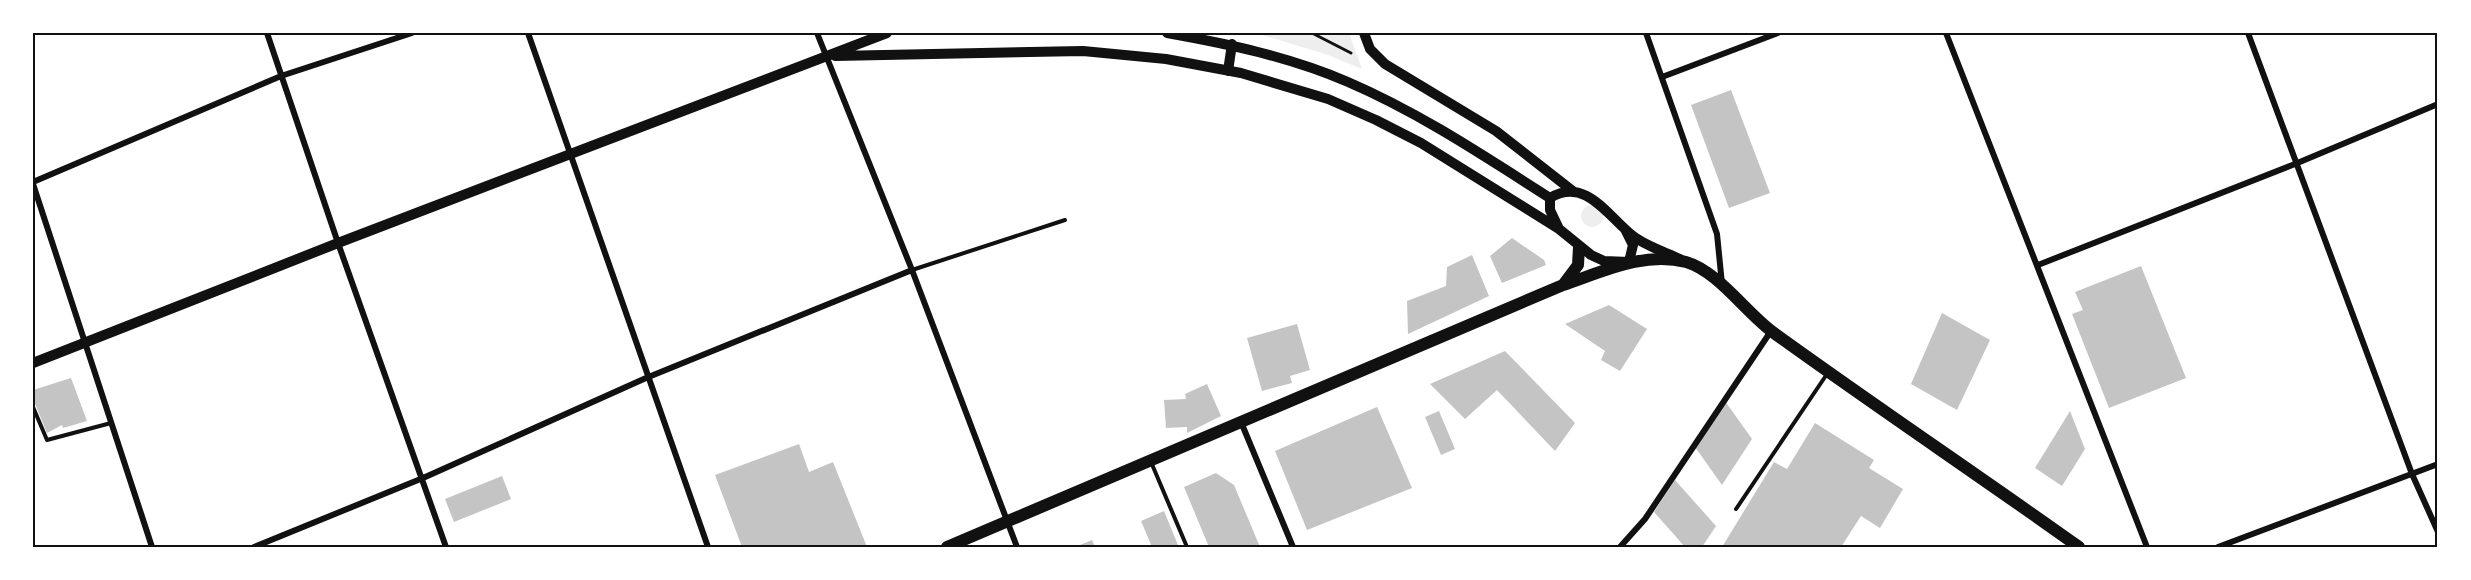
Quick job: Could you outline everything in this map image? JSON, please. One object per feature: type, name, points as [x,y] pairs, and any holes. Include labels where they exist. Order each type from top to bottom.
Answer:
[{"type":"main road","points":[[1563,285],[1578,265],[1579,247]]},
{"type":"main road","points":[[948,547],[1563,285],[1629,262],[1661,258],[1688,263],[1722,285],[1771,331],[2079,547]]},
{"type":"street","points":[[267,33],[338,243],[446,547]]},
{"type":"street","points":[[152,547],[33,183],[281,76],[411,33]]},
{"type":"street","points":[[528,33],[646,378],[708,547]]},
{"type":"street","points":[[817,33],[912,270],[1017,547]]},
{"type":"street","points":[[33,363],[338,243],[887,33]]},
{"type":"street","points":[[1167,33],[1232,44],[1346,82],[1400,107],[1459,139],[1550,198]]},
{"type":"street","points":[[1364,33],[1370,49],[1385,64],[1497,131],[1574,192],[1599,203],[1634,237],[1688,263]]},
{"type":"street","points":[[1646,33],[1717,234],[1722,285]]},
{"type":"street","points":[[1662,77],[1778,33]]},
{"type":"street","points":[[1946,33],[2147,547]]},
{"type":"street","points":[[2248,33],[2412,474],[2438,532]]},
{"type":"street","points":[[1228,71],[1232,44]]},
{"type":"street","points":[[826,56],[1083,51],[1166,59],[1228,71],[1284,84],[1376,120],[1421,143],[1559,229],[1579,247],[1604,261],[1629,262],[1633,246],[1625,229]]},
{"type":"street","points":[[2038,265],[2295,164],[2438,104]]},
{"type":"street","points":[[1550,198],[1560,193],[1574,192]]},
{"type":"street","points":[[1550,198],[1550,210],[1559,229]]},
{"type":"street","points":[[254,547],[423,478],[646,378],[912,270]]},
{"type":"street","points":[[1620,547],[1645,519],[1771,331]]},
{"type":"street","points":[[1241,422],[1293,547]]},
{"type":"street","points":[[2218,547],[2438,464]]},
{"type":"lane","points":[[912,270],[1065,220]]},
{"type":"lane","points":[[1737,509],[1829,371]]},
{"type":"lane","points":[[33,407],[48,440],[111,423]]},
{"type":"lane","points":[[1150,459],[1187,547]]},
{"type":"path","points":[[1312,33],[1351,53]]},
{"type":"shaded area","points":[[1256,33],[1349,33],[1362,69],[1328,55]]},
{"type":"shaded area","points":[[1592,205],[1600,208],[1603,216],[1600,224],[1592,227],[1584,224],[1581,216],[1584,208]]},
{"type":"building","points":[[1731,90],[1770,193],[1729,208],[1691,105]]},
{"type":"building","points":[[1512,238],[1544,260],[1546,265],[1502,283],[1490,256]]},
{"type":"building","points":[[1472,255],[1489,296],[1408,334],[1407,301],[1446,286],[1447,267]]},
{"type":"building","points":[[2141,266],[2186,378],[2109,408],[2072,314],[2083,310],[2075,292]]},
{"type":"building","points":[[1609,305],[1647,329],[1620,371],[1601,360],[1605,351],[1565,324]]},
{"type":"building","points":[[1942,313],[1990,340],[1957,410],[1911,384]]},
{"type":"building","points":[[1297,324],[1310,370],[1290,376],[1292,383],[1262,391],[1247,338]]},
{"type":"building","points":[[1505,351],[1575,423],[1555,451],[1497,390],[1465,419],[1430,384]]},
{"type":"building","points":[[71,378],[87,421],[63,428],[62,425],[47,433],[33,399],[33,390]]},
{"type":"building","points":[[1207,384],[1221,416],[1187,433],[1187,427],[1166,428],[1164,400],[1186,399],[1185,394]]},
{"type":"building","points":[[1725,401],[1752,439],[1722,485],[1695,447]]},
{"type":"building","points":[[1377,407],[1412,488],[1307,530],[1275,451]]},
{"type":"building","points":[[1439,411],[1455,449],[1441,455],[1425,417]]},
{"type":"building","points":[[2070,411],[2085,449],[2062,486],[2035,468]]},
{"type":"building","points":[[1815,423],[1874,460],[1869,468],[1903,489],[1880,528],[1861,516],[1841,547],[1722,547],[1774,462],[1787,469]]},
{"type":"building","points":[[799,444],[809,472],[833,462],[867,547],[742,547],[715,475]]},
{"type":"building","points":[[1216,473],[1234,485],[1260,547],[1209,547],[1184,487]]},
{"type":"building","points":[[502,476],[511,499],[454,522],[445,499]]},
{"type":"building","points":[[1675,480],[1716,526],[1702,547],[1685,547],[1654,512]]},
{"type":"building","points":[[1164,511],[1178,545],[1152,547],[1141,521]]},
{"type":"building","points":[[1092,540],[1095,547],[1075,547]]}]
